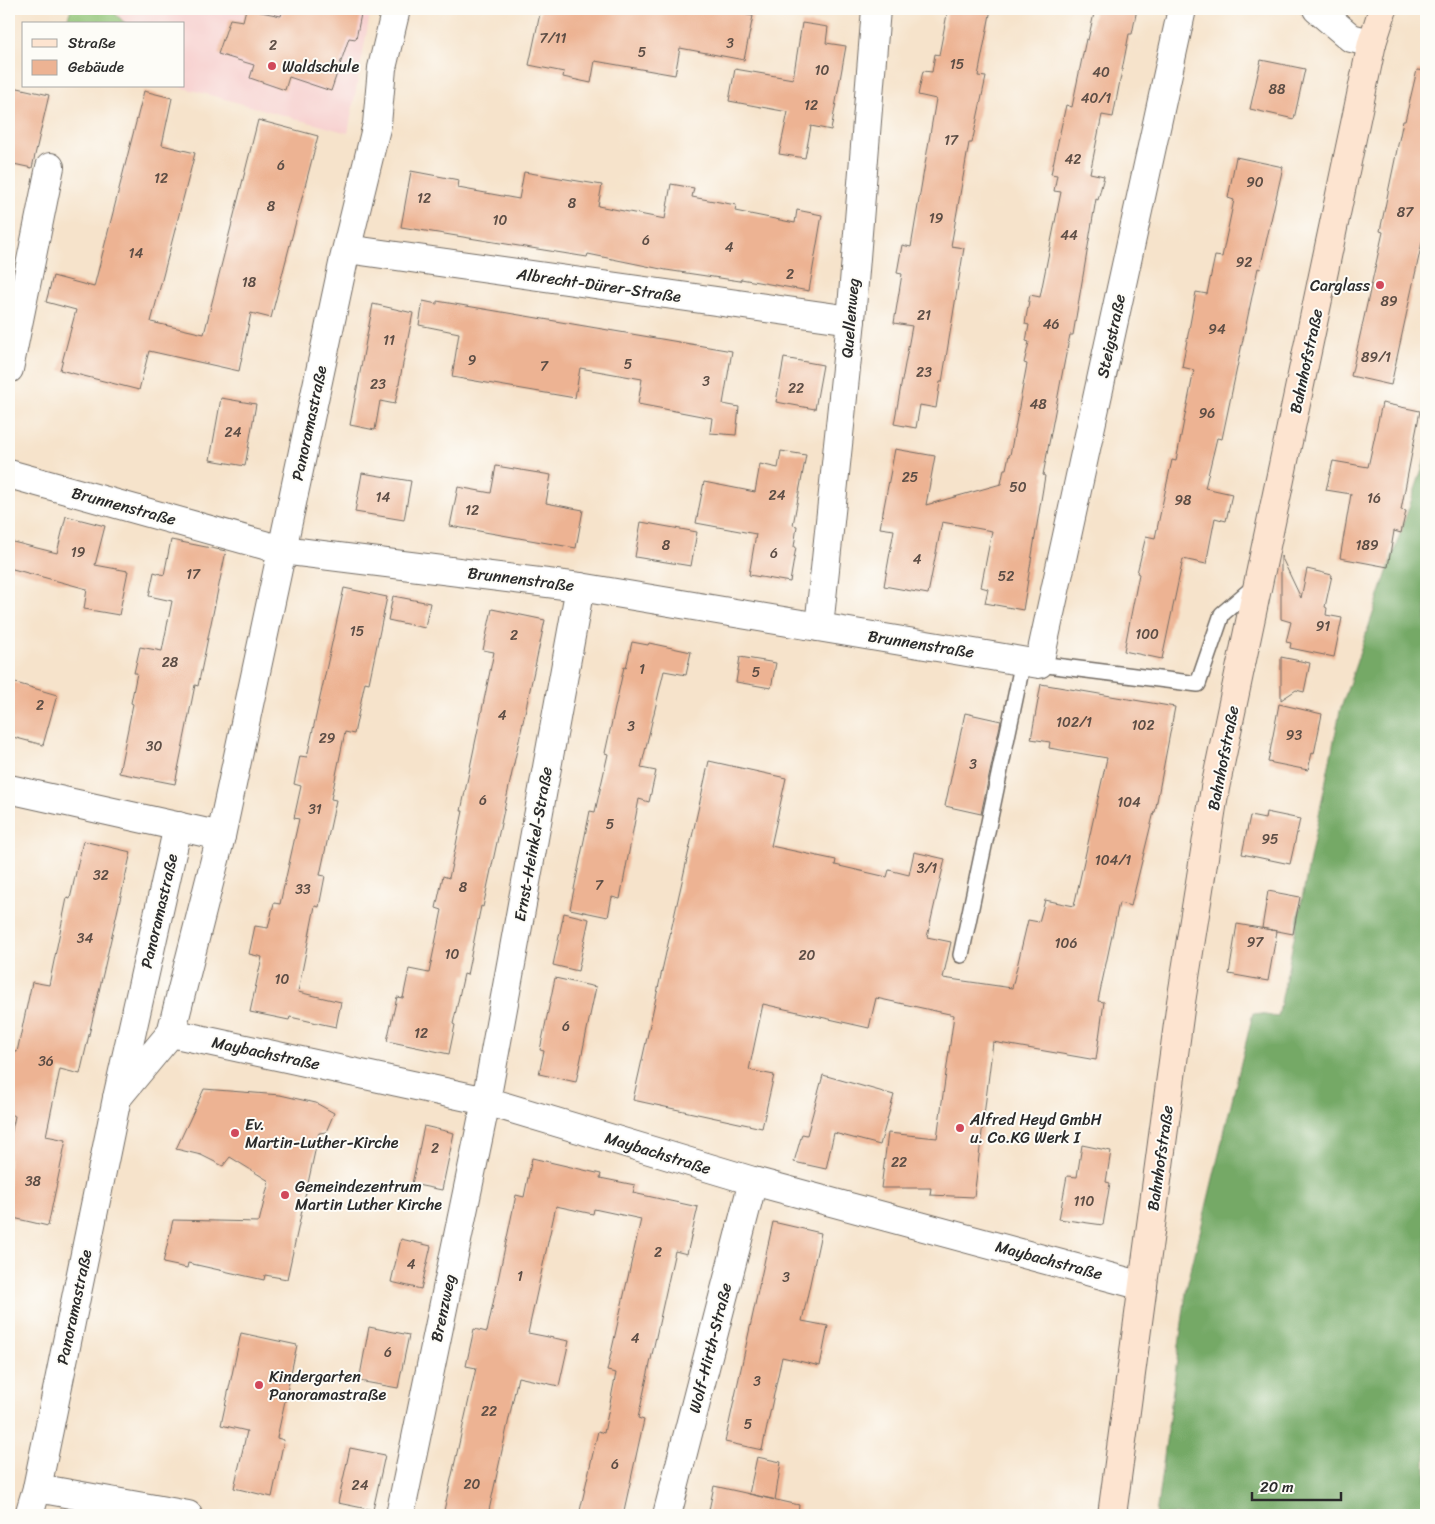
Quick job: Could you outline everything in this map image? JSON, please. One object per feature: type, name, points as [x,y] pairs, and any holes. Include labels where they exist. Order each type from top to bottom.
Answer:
[{"type":"street","name":"Panoramastraße","points":[[117,1098],[171,1032],[221,836],[347,249],[377,124],[382,68],[396,9]]},
{"type":"street","name":"Quellenweg","points":[[819,627],[851,320],[876,9]]},
{"type":"street","name":"Steigstraße","points":[[1031,662],[1182,9]]},
{"type":"street","points":[[1317,9],[1351,38],[1372,43]]},
{"type":"street","name":"Bahnhofstraße","points":[[1112,1515],[1181,1002],[1215,788],[1260,582],[1372,43],[1382,9]]},
{"type":"street","points":[[9,369],[50,167]]},
{"type":"street","name":"Albrecht-Dürer-Straße","points":[[347,249],[851,320]]},
{"type":"street","name":"Brunnenstraße","points":[[9,474],[282,550],[580,587],[1031,662]]},
{"type":"street","name":"Ernst-Heinkel-Straße","points":[[486,1101],[580,587]]},
{"type":"street","points":[[9,789],[221,836]]},
{"type":"street","name":"Panoramastraße","points":[[29,1515],[37,1488],[117,1098],[178,826]]},
{"type":"street","name":"Maybachstraße","points":[[171,1032],[486,1101],[753,1181],[1143,1286]]},
{"type":"street","name":"Brenzweg","points":[[400,1515],[486,1101]]},
{"type":"street","name":"Wolf-Hirth-Straße","points":[[667,1515],[753,1181]]},
{"type":"street","points":[[37,1488],[188,1515]]},
{"type":"lane","points":[[961,955],[1031,662],[1198,684],[1222,614],[1260,582]]},
{"type":"shaded area","name":"Waldschule","points":[[75,9],[371,9],[348,133],[184,88],[185,22],[72,22]]},
{"type":"green space","points":[[71,9],[110,9],[124,22],[67,22]]},
{"type":"green space","points":[[1426,457],[1426,1515],[1156,1515],[1187,1286],[1253,1013],[1278,1017],[1340,711]]},
{"type":"building","points":[[246,9],[281,16],[283,9],[362,9],[356,39],[349,38],[331,91],[289,77],[285,90],[250,78],[254,65],[218,54],[230,19],[243,21]]},
{"type":"building","points":[[541,9],[716,9],[753,16],[744,60],[680,48],[675,75],[595,61],[591,83],[563,77],[564,72],[529,65]]},
{"type":"building","points":[[948,9],[991,9],[978,76],[986,77],[972,143],[969,143],[951,246],[964,248],[942,382],[940,382],[936,408],[920,405],[916,428],[894,424],[912,326],[894,323],[902,274],[897,273],[902,245],[911,247],[936,99],[918,95],[923,71],[932,72],[935,54],[939,55]]},
{"type":"building","points":[[1095,9],[1137,9],[1132,34],[1129,34],[1113,117],[1102,115],[1090,173],[1104,176],[1098,200],[1096,199],[1073,335],[1070,335],[1043,475],[1045,476],[1023,610],[985,603],[988,589],[981,587],[992,531],[942,522],[928,594],[884,586],[894,530],[880,528],[895,449],[935,456],[926,505],[1001,484],[1004,469],[1006,469],[1010,455],[1027,364],[1024,363],[1029,342],[1026,341],[1029,325],[1025,324],[1030,295],[1040,297],[1061,192],[1054,191],[1057,175],[1051,174],[1066,105],[1072,107],[1086,39],[1088,40]]},
{"type":"building","points":[[802,23],[828,27],[826,43],[846,46],[831,130],[811,126],[805,158],[779,154],[788,112],[729,101],[735,69],[793,79]]},
{"type":"building","points":[[1261,60],[1305,69],[1294,119],[1250,109]]},
{"type":"building","points":[[1417,70],[1426,71],[1426,224],[1391,385],[1351,376],[1383,232],[1380,231],[1403,121],[1405,121]]},
{"type":"building","points":[[9,86],[49,95],[32,168],[9,163]]},
{"type":"building","points":[[144,91],[172,98],[162,145],[195,153],[151,322],[204,334],[258,120],[318,136],[271,318],[251,313],[239,371],[149,351],[139,390],[60,370],[76,310],[46,302],[53,276],[94,287]]},
{"type":"building","points":[[1236,157],[1283,167],[1260,269],[1258,268],[1222,439],[1217,438],[1205,488],[1232,494],[1226,521],[1215,518],[1206,564],[1183,559],[1162,659],[1124,651],[1139,574],[1137,573],[1146,536],[1155,538],[1172,460],[1176,461],[1194,370],[1182,367],[1196,292],[1207,294],[1215,256],[1222,257],[1234,200],[1228,198]]},
{"type":"building","points":[[411,171],[459,180],[458,188],[519,199],[524,172],[602,185],[598,206],[665,219],[671,184],[694,188],[692,197],[736,205],[735,211],[795,223],[797,210],[822,215],[809,291],[741,279],[740,281],[666,270],[588,254],[587,257],[401,227]]},
{"type":"building","points":[[423,301],[437,304],[437,301],[732,351],[723,404],[739,407],[736,435],[710,433],[712,418],[638,404],[642,379],[580,368],[575,398],[452,377],[459,333],[419,325]]},
{"type":"building","points":[[373,304],[413,313],[395,404],[380,401],[375,430],[350,425]]},
{"type":"building","points":[[784,358],[823,365],[815,409],[776,402]]},
{"type":"building","points":[[221,398],[256,404],[245,466],[210,460]]},
{"type":"building","points":[[1382,403],[1420,411],[1401,510],[1406,511],[1401,533],[1394,531],[1388,567],[1340,558],[1351,494],[1326,490],[1333,461],[1368,467]]},
{"type":"building","points":[[781,451],[806,455],[793,525],[797,526],[794,547],[796,547],[790,582],[749,575],[756,534],[696,523],[704,482],[755,492],[760,464],[778,468]]},
{"type":"building","points":[[496,466],[551,475],[546,503],[583,510],[576,548],[450,526],[458,487],[491,493]]},
{"type":"building","points":[[362,473],[411,481],[404,520],[355,512]]},
{"type":"building","points":[[66,516],[105,526],[95,565],[128,571],[119,615],[84,609],[87,589],[9,568],[9,541],[57,553]]},
{"type":"building","points":[[641,522],[697,532],[691,566],[635,557]]},
{"type":"building","points":[[171,540],[226,551],[198,686],[195,685],[175,784],[119,773],[133,704],[131,703],[137,673],[134,673],[140,647],[162,651],[172,601],[149,596],[154,572],[164,575]]},
{"type":"building","points":[[1281,556],[1301,598],[1307,569],[1332,575],[1325,607],[1327,608],[1326,615],[1342,618],[1334,657],[1290,648],[1291,643],[1286,642],[1291,622],[1281,619]]},
{"type":"building","points":[[344,588],[387,597],[369,683],[365,682],[354,734],[345,732],[331,799],[336,800],[320,875],[325,876],[319,907],[315,906],[298,992],[341,1002],[336,1027],[290,1017],[289,1020],[250,1012],[262,957],[249,954],[255,926],[268,928],[274,903],[280,904],[299,819],[294,818],[301,786],[294,784],[300,756],[307,757]]},
{"type":"building","points":[[393,596],[430,603],[425,628],[388,620]]},
{"type":"building","points":[[492,609],[545,620],[483,907],[481,906],[467,975],[464,974],[453,1024],[455,1025],[449,1054],[387,1041],[397,997],[403,998],[409,969],[429,973],[442,910],[436,908],[443,876],[449,878],[494,652],[483,650]]},
{"type":"building","points":[[632,642],[648,645],[649,643],[691,652],[686,675],[664,671],[641,768],[656,771],[649,802],[639,799],[620,899],[612,897],[608,917],[570,909],[590,811],[595,812],[608,754],[605,753],[624,667],[626,668]]},
{"type":"building","points":[[740,657],[776,663],[771,688],[736,682]]},
{"type":"building","points":[[1281,657],[1310,663],[1304,692],[1296,690],[1281,700]]},
{"type":"building","points":[[9,681],[57,695],[43,745],[9,736]]},
{"type":"building","points":[[1041,684],[1175,707],[1155,812],[1131,906],[1119,903],[1098,1001],[1104,1002],[1096,1060],[993,1042],[974,1197],[930,1195],[931,1188],[881,1188],[888,1133],[937,1138],[954,1015],[876,998],[869,1028],[763,1004],[749,1070],[774,1075],[762,1128],[633,1100],[709,761],[786,778],[771,846],[836,860],[835,865],[887,877],[889,870],[909,875],[914,852],[945,859],[927,937],[951,942],[943,978],[1012,988],[1028,920],[1039,922],[1045,900],[1074,906],[1107,758],[1049,748],[1050,742],[1031,739]]},
{"type":"building","points":[[1279,704],[1322,714],[1314,754],[1312,753],[1308,770],[1268,762]]},
{"type":"building","points":[[965,713],[1001,721],[981,814],[945,806]]},
{"type":"building","points":[[1266,812],[1300,819],[1290,864],[1242,854],[1250,816],[1265,819]]},
{"type":"building","points":[[83,841],[131,852],[80,1074],[60,1069],[46,1136],[66,1140],[48,1226],[9,1217],[9,1145],[15,1116],[9,1114],[9,1050],[17,1052],[32,982],[49,985],[67,898],[70,899]]},
{"type":"building","points":[[1268,891],[1300,897],[1293,934],[1262,928]]},
{"type":"building","points":[[564,913],[589,919],[578,971],[553,965]]},
{"type":"building","points":[[1237,924],[1277,931],[1268,981],[1229,974]]},
{"type":"building","points":[[555,978],[596,987],[576,1082],[539,1074],[544,1051],[540,1050]]},
{"type":"building","points":[[823,1075],[894,1095],[880,1145],[834,1133],[826,1169],[794,1162],[802,1134],[807,1135]]},
{"type":"building","name":"Gemeindezentrum Martin Luther Kirche","points":[[204,1089],[280,1095],[316,1103],[334,1113],[326,1132],[319,1133],[287,1279],[265,1275],[264,1280],[188,1263],[187,1268],[163,1263],[173,1220],[259,1222],[269,1181],[230,1157],[223,1166],[201,1155],[176,1149]]},
{"type":"building","points":[[424,1126],[454,1133],[442,1190],[412,1184]]},
{"type":"building","points":[[1082,1145],[1111,1151],[1106,1182],[1110,1183],[1103,1225],[1059,1219],[1067,1176],[1077,1177]]},
{"type":"building","points":[[532,1158],[601,1174],[600,1178],[635,1185],[633,1193],[698,1207],[687,1254],[675,1251],[638,1418],[644,1420],[623,1515],[579,1515],[598,1431],[604,1433],[616,1373],[607,1371],[641,1219],[594,1209],[593,1214],[556,1206],[528,1333],[569,1341],[559,1386],[518,1377],[488,1515],[443,1515],[476,1368],[466,1366],[474,1329],[487,1332],[516,1195],[524,1197]]},
{"type":"building","points":[[773,1222],[821,1233],[802,1321],[828,1326],[820,1366],[782,1357],[762,1450],[725,1442]]},
{"type":"building","points":[[401,1239],[431,1246],[421,1289],[391,1282]]},
{"type":"building","points":[[369,1327],[409,1335],[398,1388],[359,1381]]},
{"type":"building","name":"Kindergarten Panoramastraße","points":[[241,1333],[297,1345],[277,1438],[284,1440],[272,1497],[234,1488],[247,1431],[221,1425]]},
{"type":"building","points":[[350,1448],[385,1455],[373,1510],[338,1503]]},
{"type":"building","points":[[757,1457],[781,1462],[775,1500],[749,1494]]},
{"type":"building","points":[[714,1486],[799,1505],[798,1515],[708,1515]]},
{"type":"place","name":"Waldschule","points":[[272,66]]},
{"type":"place","name":"Carglass","points":[[1380,285]]},
{"type":"place","name":"Alfred Heyd GmbH u. Co.KG Werk I","points":[[960,1128]]},
{"type":"place","name":"Ev. Martin-Luther-Kirche","points":[[235,1133]]},
{"type":"place","name":"Gemeindezentrum Martin Luther Kirche","points":[[285,1195]]},
{"type":"place","name":"Kindergarten Panoramastraße","points":[[259,1385]]}]
